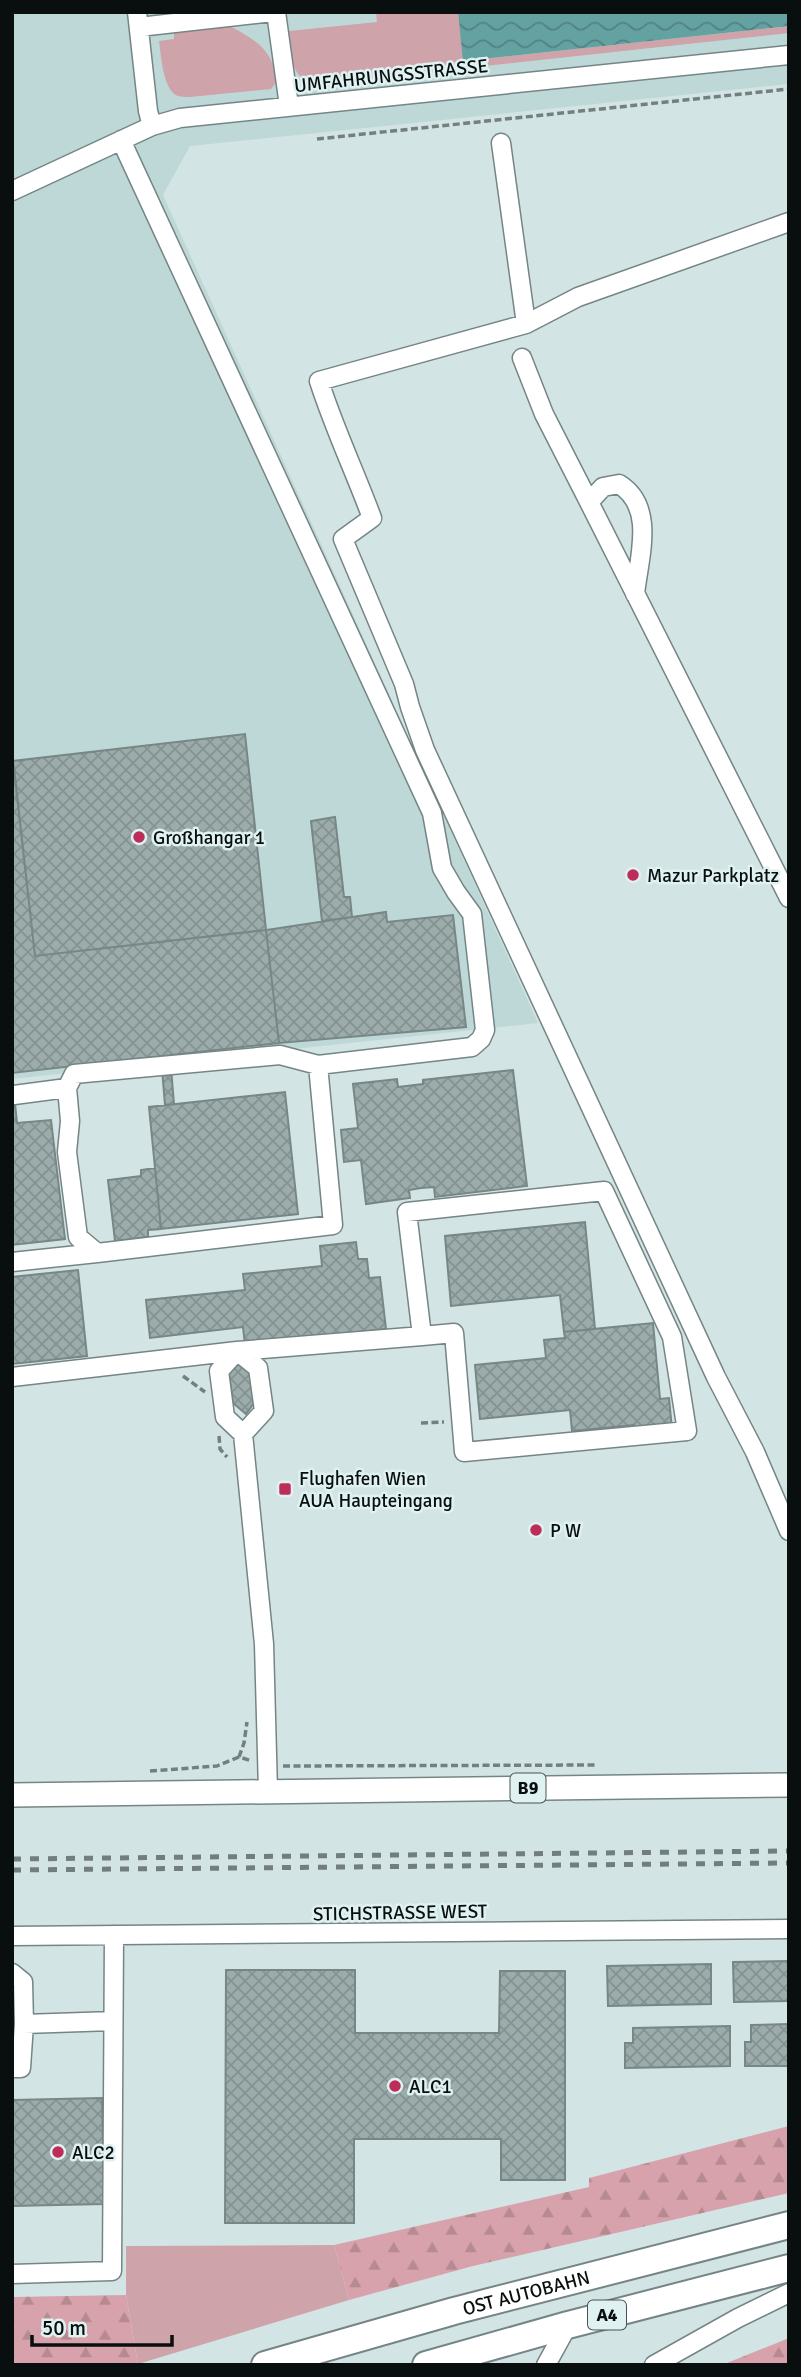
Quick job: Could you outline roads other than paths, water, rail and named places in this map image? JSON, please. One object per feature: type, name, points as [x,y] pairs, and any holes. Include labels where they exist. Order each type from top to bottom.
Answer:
[{"type":"highway","name":"OST AUTOBAHN","points":[[265,2365],[519,2294],[789,2225]]},
{"type":"highway","name":"A4","points":[[426,2365],[789,2268]]},
{"type":"main road","name":"B9","points":[[12,1795],[789,1785]]},
{"type":"street","points":[[152,126],[138,20],[274,12],[289,106]]},
{"type":"street","name":"UMFAHRUNGSSTRASSE","points":[[12,191],[152,126],[180,118],[789,55]]},
{"type":"street","points":[[97,1253],[78,1237],[66,1152],[70,1121],[67,1088],[74,1074],[280,1055],[318,1065],[472,1047],[481,1039],[485,1030],[472,914],[443,867],[432,813],[419,781],[216,366],[121,141]]},
{"type":"street","points":[[500,143],[526,324]]},
{"type":"street","points":[[789,222],[578,297],[526,324],[319,381],[341,444],[372,518],[343,539],[404,684],[425,750],[711,1367],[755,1452],[789,1531]]},
{"type":"street","points":[[522,359],[544,414],[789,898]]},
{"type":"street","points":[[589,502],[603,487],[619,484],[629,490],[637,500],[642,511],[642,531],[635,594]]},
{"type":"street","points":[[12,1262],[333,1225],[318,1065]]},
{"type":"street","points":[[14,1095],[67,1088]]},
{"type":"street","points":[[12,1377],[237,1351],[422,1336],[454,1333],[464,1452],[687,1432],[672,1337],[604,1191],[407,1212],[422,1336]]},
{"type":"street","points":[[237,1351],[258,1368],[264,1411],[243,1434]]},
{"type":"street","points":[[237,1351],[219,1371],[225,1417],[243,1434],[264,1644],[268,1791]]},
{"type":"street","name":"STICHSTRASSE WEST","points":[[12,1936],[789,1929]]},
{"type":"street","points":[[12,2274],[112,2271],[114,1935]]},
{"type":"street","points":[[12,1973],[23,1982],[21,2068],[12,2068]]},
{"type":"street","points":[[23,2024],[113,2021]]},
{"type":"street","points":[[654,2365],[738,2318],[789,2294]]},
{"type":"street","points":[[547,2365],[568,2325]]},
{"type":"water","points":[[458,12],[789,12],[789,26],[463,61]]},
{"type":"railway","points":[[12,1859],[789,1851]]},
{"type":"railway","points":[[12,1870],[789,1863]]},
{"type":"place","name":"Großhangar 1","points":[[139,837]]},
{"type":"place","name":"Mazur Parkplatz","points":[[633,875]]},
{"type":"place","name":"Flughafen Wien AUA Haupteingang","points":[[285,1489]]},
{"type":"place","name":"P W","points":[[536,1530]]},
{"type":"place","name":"ALC1","points":[[395,2086]]},
{"type":"place","name":"ALC2","points":[[58,2152]]}]
